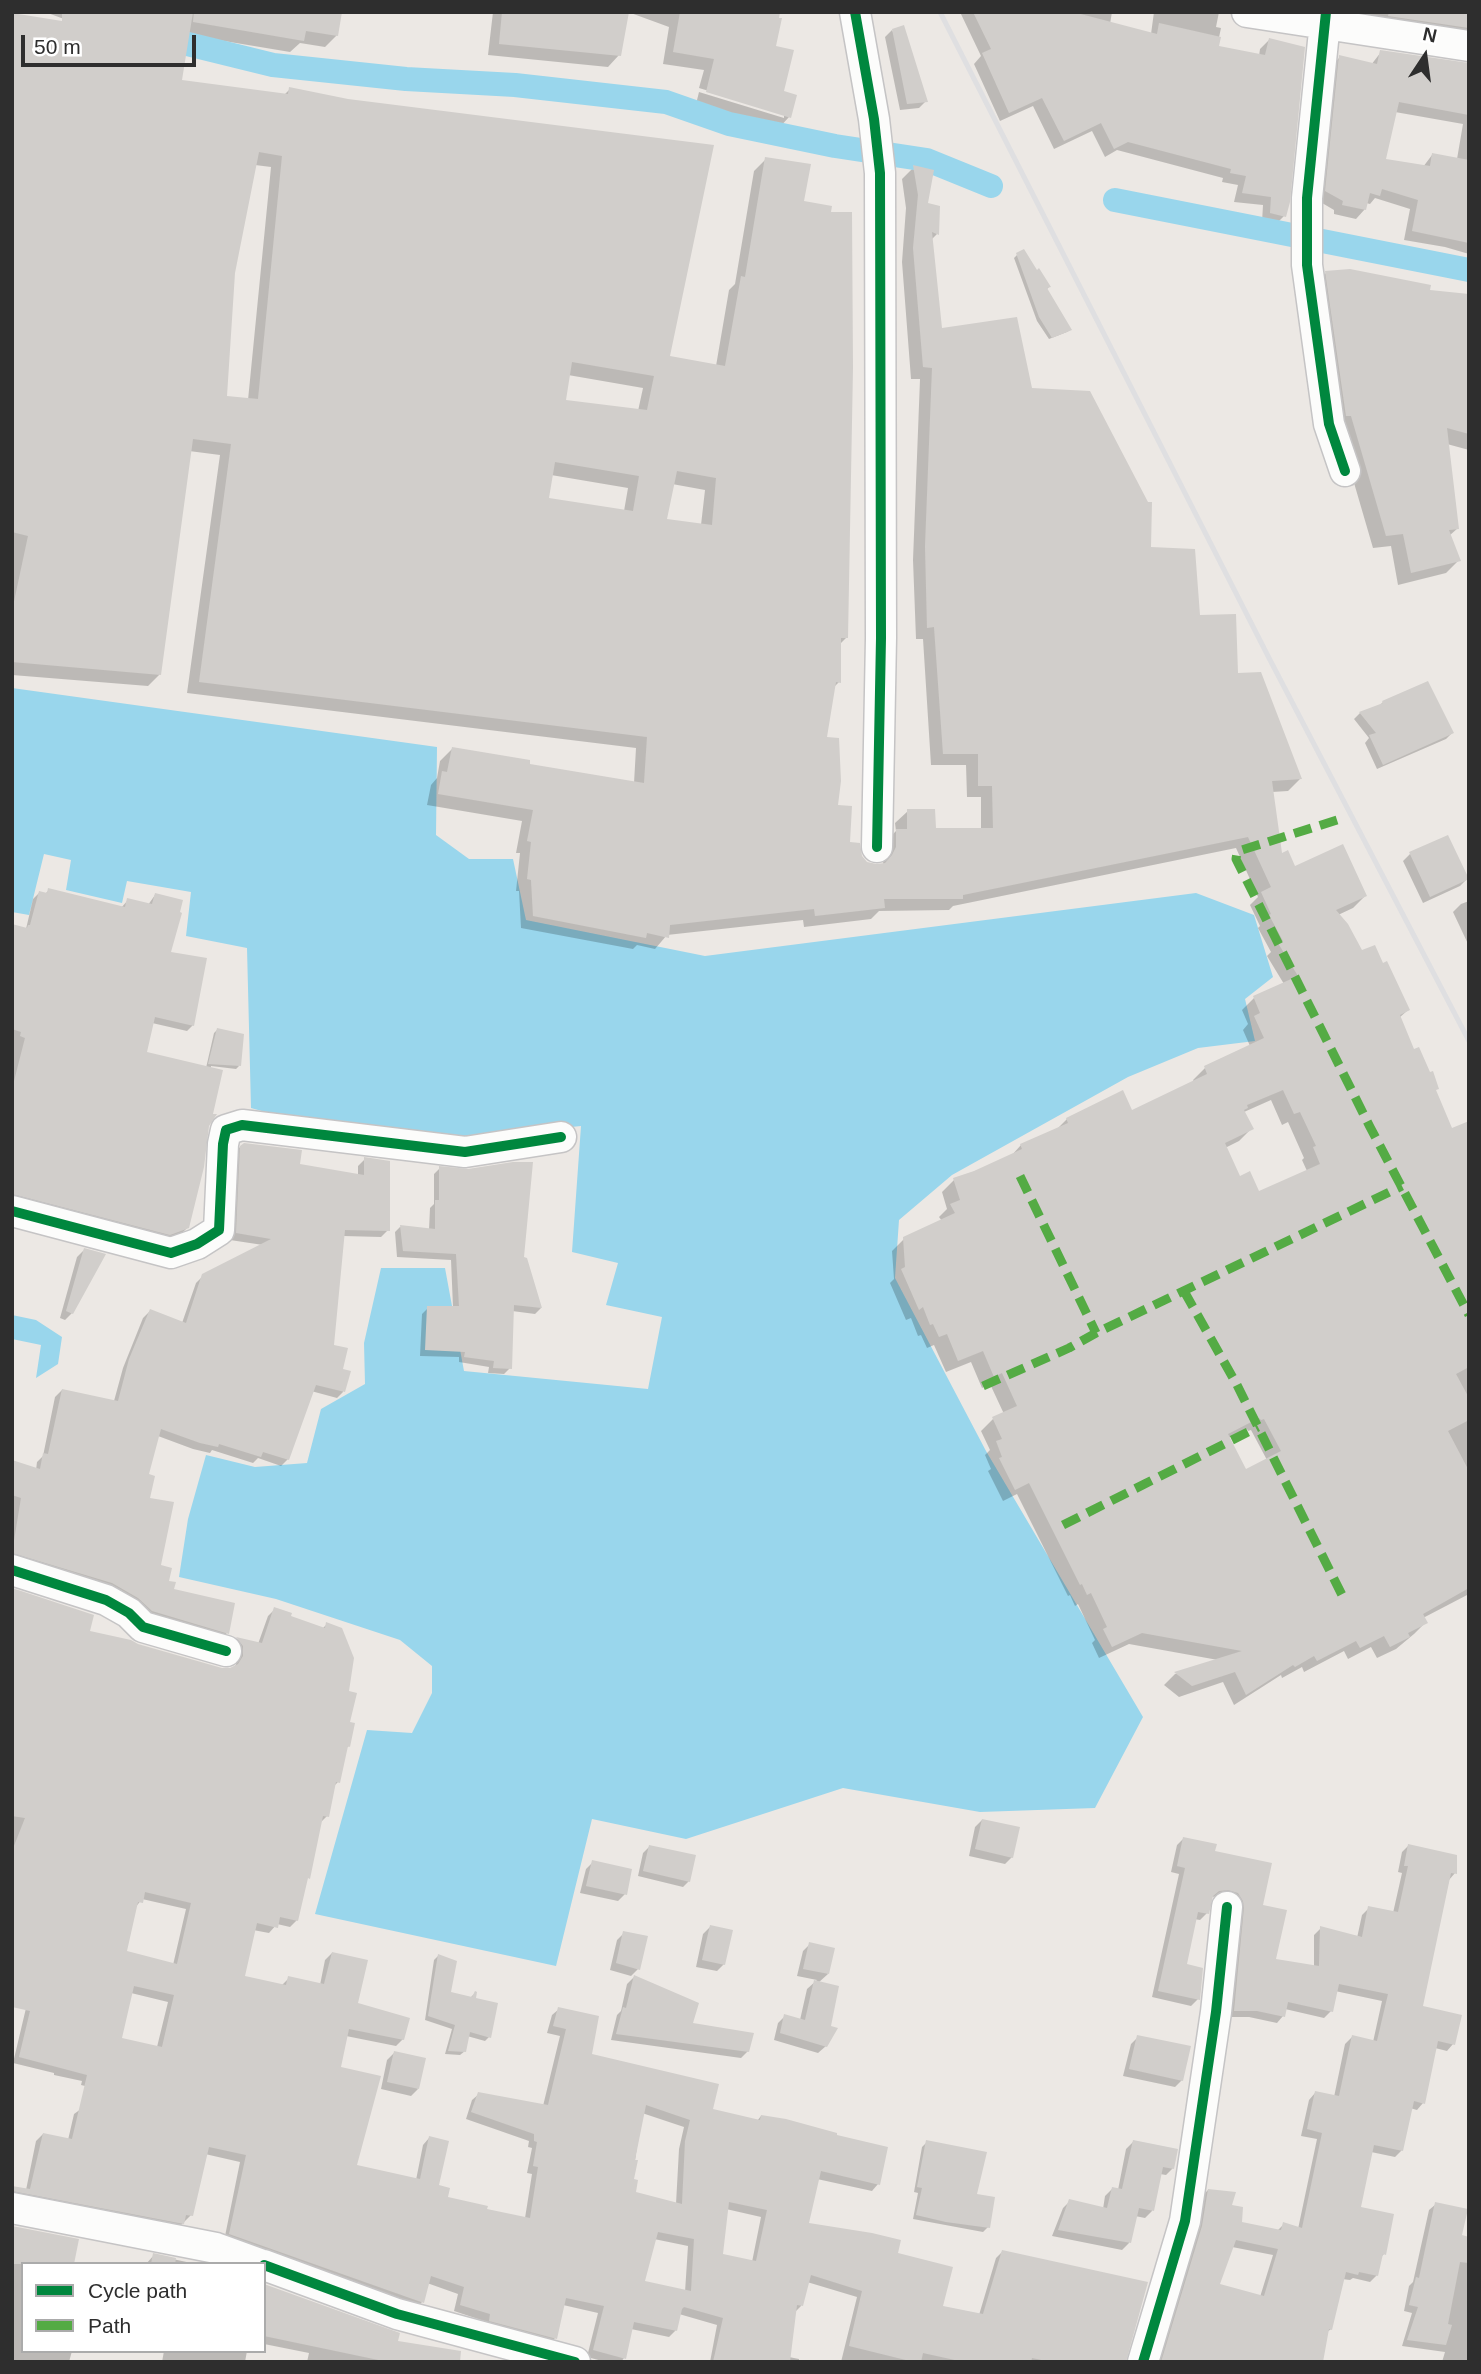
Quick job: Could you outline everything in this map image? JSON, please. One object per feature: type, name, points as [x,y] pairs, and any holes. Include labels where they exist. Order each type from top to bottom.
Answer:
[{"type":"street","points":[[855,12],[874,119],[880,173],[881,638],[877,847]]},
{"type":"street","points":[[1247,12],[1326,18],[1469,46]]},
{"type":"street","points":[[1326,18],[1307,198],[1307,265],[1329,424],[1345,471]]},
{"type":"street","points":[[12,1211],[172,1253],[197,1244],[219,1230],[226,1130],[242,1125],[465,1152],[561,1137]]},
{"type":"street","points":[[12,1570],[106,1600],[129,1613],[143,1626],[226,1651]]},
{"type":"street","points":[[1143,2362],[1185,2221],[1216,2012],[1227,1907]]},
{"type":"street","points":[[12,2208],[216,2248],[256,2262]]},
{"type":"street","points":[[266,2265],[397,2314],[575,2362]]},
{"type":"water","points":[[12,688],[437,747],[436,835],[469,859],[513,859],[526,920],[705,956],[1196,893],[1254,915],[1273,977],[1245,999],[1255,1041],[1198,1048],[1128,1077],[952,1175],[899,1220],[895,1278],[986,1451],[1143,1717],[1095,1808],[980,1812],[843,1788],[686,1839],[592,1819],[556,1966],[315,1914],[367,1730],[412,1733],[432,1693],[432,1666],[400,1640],[276,1599],[179,1577],[188,1519],[206,1455],[255,1467],[307,1463],[321,1409],[365,1384],[364,1343],[381,1268],[445,1268],[464,1371],[648,1389],[662,1317],[606,1305],[618,1263],[572,1252],[581,1126],[436,1141],[319,1127],[251,1108],[247,948],[186,936],[191,892],[127,881],[122,903],[66,890],[71,860],[44,854],[29,915],[12,912]]},
{"type":"water","points":[[12,1315],[36,1320],[62,1337],[58,1364],[36,1378],[41,1345],[12,1339]]},
{"type":"building","points":[[62,12],[193,12],[182,80],[288,94],[289,87],[348,99],[714,145],[670,356],[725,366],[741,276],[745,277],[765,157],[811,164],[804,201],[832,206],[831,212],[852,212],[853,368],[848,638],[841,638],[841,683],[836,682],[827,737],[839,738],[841,781],[838,805],[852,806],[850,842],[860,843],[862,856],[867,862],[876,864],[885,863],[892,855],[896,847],[896,829],[907,829],[907,809],[935,809],[936,828],[993,828],[992,786],[978,786],[978,754],[943,754],[934,627],[927,628],[925,546],[932,368],[923,367],[913,248],[918,195],[913,165],[934,170],[928,203],[940,206],[939,235],[932,232],[942,328],[1017,317],[1032,388],[1090,391],[1148,502],[1152,502],[1151,547],[1195,549],[1200,615],[1236,614],[1238,673],[1261,672],[1302,779],[1272,781],[1282,853],[1288,850],[1295,866],[1343,844],[1367,896],[1336,910],[1348,924],[1362,950],[1375,945],[1383,963],[1387,961],[1410,1010],[1400,1015],[1414,1049],[1419,1047],[1430,1072],[1433,1071],[1439,1089],[1436,1090],[1452,1128],[1469,1121],[1469,1367],[1456,1374],[1469,1398],[1469,1420],[1448,1431],[1469,1471],[1469,1588],[1423,1614],[1428,1623],[1408,1633],[1410,1637],[1390,1647],[1384,1636],[1360,1648],[1356,1641],[1317,1661],[1314,1656],[1295,1667],[1293,1665],[1246,1695],[1235,1672],[1192,1686],[1174,1672],[1242,1651],[1142,1633],[1112,1647],[1103,1629],[1107,1627],[1091,1593],[1087,1595],[1082,1584],[1080,1585],[1029,1483],[1015,1490],[999,1458],[1002,1457],[996,1441],[1002,1439],[992,1417],[1017,1406],[1002,1373],[994,1377],[983,1351],[958,1361],[947,1334],[939,1337],[933,1324],[930,1325],[923,1307],[919,1310],[901,1269],[905,1267],[903,1237],[955,1213],[950,1204],[960,1200],[953,1178],[1022,1149],[1020,1144],[1068,1123],[1066,1118],[1123,1090],[1132,1110],[1207,1074],[1204,1066],[1264,1038],[1254,1016],[1260,1013],[1253,996],[1298,976],[1278,943],[1283,941],[1269,915],[1271,914],[1261,892],[1271,887],[1248,837],[963,895],[963,899],[884,899],[885,908],[815,916],[814,909],[670,925],[669,938],[647,933],[646,938],[533,916],[531,880],[527,879],[531,842],[527,841],[533,810],[438,794],[442,771],[447,772],[452,747],[530,760],[530,764],[644,783],[647,737],[199,682],[231,444],[193,439],[161,675],[12,662],[12,611],[28,536],[12,532],[12,13],[62,21]],"holes":[[[259,152],[282,156],[258,399],[227,396],[235,273]],[[572,362],[654,376],[647,410],[566,400]],[[555,462],[639,476],[633,511],[549,498]],[[677,471],[716,478],[712,525],[667,519]],[[1283,1090],[1294,1114],[1300,1112],[1316,1146],[1313,1147],[1320,1164],[1259,1191],[1250,1171],[1240,1176],[1225,1143],[1254,1129],[1244,1110],[1248,1108],[1247,1105]],[[1259,1418],[1264,1419],[1281,1451],[1246,1469],[1228,1434]]]},
{"type":"building","points":[[194,12],[342,12],[338,36],[306,31],[304,41],[193,22]]},
{"type":"building","points":[[502,12],[629,12],[621,56],[499,44]]},
{"type":"building","points":[[680,12],[780,12],[779,18],[782,18],[776,46],[794,50],[784,91],[797,95],[791,118],[706,92],[714,59],[673,52]]},
{"type":"building","points":[[973,12],[1073,12],[1157,34],[1159,23],[1221,37],[1219,46],[1265,55],[1269,38],[1305,47],[1290,202],[1286,217],[1270,213],[1271,197],[1242,193],[1246,176],[1230,173],[1231,169],[1128,142],[1114,149],[1101,123],[1064,141],[1042,98],[1009,113],[982,53],[991,49]]},
{"type":"building","points":[[1389,12],[1469,12],[1469,28],[1388,16]]},
{"type":"building","points":[[904,25],[928,102],[907,104],[892,29]]},
{"type":"building","points":[[1380,50],[1469,63],[1469,115],[1399,102],[1386,159],[1430,166],[1432,153],[1469,160],[1469,243],[1412,231],[1418,200],[1382,189],[1380,196],[1370,193],[1366,210],[1342,205],[1343,201],[1325,191],[1339,55],[1377,64]]},
{"type":"building","points":[[1024,249],[1051,287],[1047,288],[1072,330],[1052,338],[1039,317],[1016,253]]},
{"type":"building","points":[[1350,269],[1431,285],[1430,290],[1469,294],[1469,434],[1447,428],[1459,529],[1449,530],[1461,561],[1411,573],[1403,534],[1386,536],[1351,416],[1346,416],[1325,271]]},
{"type":"building","points":[[1428,681],[1454,733],[1383,765],[1369,735],[1376,733],[1359,712]]},
{"type":"building","points":[[1448,835],[1469,879],[1430,897],[1409,852]]},
{"type":"building","points":[[48,888],[125,907],[127,898],[152,904],[155,893],[183,900],[171,952],[207,958],[194,1026],[155,1017],[147,1052],[223,1070],[213,1114],[217,1114],[209,1126],[204,1167],[189,1228],[170,1235],[12,1194],[12,1089],[25,1038],[20,1036],[21,1032],[12,1029],[12,924],[27,928],[30,925],[39,891],[47,893]]},
{"type":"building","points":[[217,1028],[244,1034],[241,1066],[208,1064]]},
{"type":"building","points":[[244,1143],[302,1150],[300,1164],[364,1175],[364,1157],[390,1161],[390,1231],[345,1230],[334,1345],[348,1348],[343,1369],[351,1371],[345,1392],[316,1385],[289,1460],[263,1452],[261,1457],[219,1444],[218,1447],[200,1443],[161,1429],[149,1474],[155,1476],[150,1498],[174,1502],[161,1565],[172,1568],[169,1581],[176,1582],[174,1589],[235,1603],[229,1634],[152,1611],[138,1598],[112,1583],[12,1553],[21,1498],[12,1495],[12,1460],[40,1469],[43,1453],[48,1454],[62,1389],[118,1401],[129,1359],[150,1309],[186,1323],[202,1274],[271,1239],[236,1233],[240,1146]]},
{"type":"building","points":[[513,1162],[533,1162],[524,1257],[527,1258],[542,1308],[514,1305],[512,1369],[493,1368],[494,1361],[464,1357],[465,1352],[425,1350],[427,1306],[459,1306],[456,1254],[403,1251],[400,1225],[435,1229],[435,1200],[439,1200],[439,1166],[468,1169]]},
{"type":"building","points":[[84,1248],[106,1254],[73,1314],[66,1311]]},
{"type":"building","points":[[12,1588],[94,1615],[90,1631],[131,1640],[222,1668],[238,1664],[243,1656],[243,1646],[236,1637],[262,1643],[274,1607],[325,1628],[326,1622],[342,1628],[354,1658],[349,1691],[357,1693],[350,1722],[355,1723],[340,1783],[336,1782],[329,1817],[323,1816],[298,1921],[280,1917],[278,1928],[257,1923],[245,1976],[286,1985],[288,1976],[324,1984],[332,1952],[368,1960],[358,2003],[410,2018],[404,2040],[349,2029],[341,2067],[381,2076],[357,2165],[420,2179],[429,2136],[449,2141],[439,2185],[450,2188],[448,2197],[530,2218],[538,2167],[533,2166],[537,2142],[534,2141],[534,2134],[471,2112],[478,2092],[548,2105],[566,2029],[553,2026],[558,2007],[599,2016],[592,2054],[719,2084],[713,2109],[760,2120],[761,2115],[786,2119],[888,2147],[880,2185],[821,2171],[809,2223],[901,2240],[898,2253],[953,2267],[943,2306],[983,2314],[1002,2250],[1148,2282],[1126,2362],[1051,2362],[1032,2358],[1031,2362],[964,2362],[923,2353],[921,2362],[914,2362],[849,2346],[862,2291],[811,2275],[803,2306],[797,2305],[790,2362],[713,2362],[723,2318],[684,2307],[677,2331],[634,2322],[626,2359],[593,2350],[604,2306],[566,2298],[557,2339],[489,2321],[490,2314],[460,2305],[464,2287],[431,2276],[424,2303],[229,2234],[246,2155],[209,2147],[193,2216],[186,2215],[184,2224],[12,2191],[12,2186],[30,2189],[43,2133],[72,2139],[87,2075],[19,2057],[30,2011],[12,2007],[12,1851],[25,1818],[12,1816]],"holes":[[[145,1892],[191,1903],[177,1964],[127,1951],[138,1902],[143,1903]],[[134,1986],[174,1995],[162,2047],[122,2038]],[[646,2105],[690,2120],[685,2141],[682,2204],[636,2192],[638,2180],[634,2179],[638,2160],[635,2160]],[[729,2202],[767,2210],[756,2261],[723,2254]],[[658,2232],[694,2239],[691,2291],[645,2281]]]},
{"type":"building","points":[[982,1819],[1020,1827],[1013,1858],[975,1849]]},
{"type":"building","points":[[1183,1837],[1217,1844],[1215,1851],[1272,1863],[1263,1905],[1287,1910],[1276,1959],[1319,1966],[1320,1926],[1362,1937],[1368,1906],[1398,1912],[1408,1866],[1404,1866],[1408,1844],[1457,1855],[1457,1874],[1451,1873],[1423,2006],[1462,2015],[1455,2045],[1438,2041],[1425,2104],[1414,2101],[1403,2151],[1374,2145],[1361,2207],[1394,2214],[1386,2255],[1383,2254],[1378,2276],[1346,2272],[1332,2330],[1329,2329],[1323,2362],[1161,2362],[1202,2226],[1208,2189],[1236,2192],[1232,2205],[1243,2207],[1242,2222],[1281,2230],[1283,2222],[1302,2228],[1322,2133],[1307,2129],[1315,2091],[1339,2096],[1352,2035],[1377,2041],[1388,1994],[1339,1984],[1333,2012],[1288,2002],[1285,2017],[1257,2011],[1234,2011],[1244,1908],[1238,1893],[1228,1890],[1219,1891],[1213,1896],[1209,1914],[1198,1912],[1187,1964],[1203,1968],[1200,2000],[1158,1991],[1185,1868],[1177,1866]],"holes":[[[1236,2240],[1278,2249],[1264,2296],[1220,2284]]]},
{"type":"building","points":[[649,1845],[696,1855],[690,1882],[643,1871]]},
{"type":"building","points":[[592,1860],[632,1869],[627,1895],[586,1886]]},
{"type":"building","points":[[710,1925],[733,1930],[725,1965],[702,1960]]},
{"type":"building","points":[[623,1931],[648,1936],[640,1970],[616,1963]]},
{"type":"building","points":[[809,1942],[835,1948],[829,1974],[803,1969]]},
{"type":"building","points":[[438,1954],[457,1961],[451,1992],[472,1997],[475,1991],[476,1998],[498,2003],[491,2038],[470,2032],[466,2052],[448,2051],[455,2025],[428,2016]]},
{"type":"building","points":[[634,1975],[699,2003],[693,2023],[754,2033],[749,2052],[616,2034]]},
{"type":"building","points":[[814,1980],[839,1986],[831,2026],[838,2028],[827,2047],[780,2033],[784,2014],[805,2020]]},
{"type":"building","points":[[1137,2035],[1191,2046],[1183,2081],[1129,2069]]},
{"type":"building","points":[[394,2051],[426,2058],[419,2089],[387,2082]]},
{"type":"building","points":[[926,2140],[987,2152],[977,2194],[995,2197],[990,2228],[916,2215],[922,2188],[917,2187]]},
{"type":"building","points":[[1133,2140],[1178,2149],[1174,2169],[1163,2167],[1154,2211],[1139,2208],[1131,2243],[1058,2230],[1069,2199],[1107,2208],[1112,2187],[1122,2189]]},
{"type":"building","points":[[1435,2202],[1468,2209],[1462,2235],[1469,2237],[1469,2263],[1460,2262],[1448,2324],[1452,2325],[1446,2345],[1407,2340],[1418,2307],[1409,2305],[1416,2277],[1419,2278]]},
{"type":"building","points":[[12,2226],[79,2239],[74,2262],[12,2264]]},
{"type":"building","points":[[153,2253],[176,2258],[175,2262],[151,2262]]},
{"type":"building","points":[[266,2285],[400,2333],[398,2341],[461,2351],[460,2362],[388,2362],[266,2336]]},
{"type":"waterway","points":[[155,36],[273,65],[406,79],[515,85],[666,102],[729,124],[835,146],[927,160],[991,186]]},
{"type":"waterway","points":[[1115,200],[1469,270]]},
{"type":"railway","points":[[940,12],[1269,658],[1469,1041]]},
{"type":"marked path","points":[[1337,820],[1242,850],[1237,853],[1236,859],[1370,1127],[1469,1315]]},
{"type":"marked path","points":[[1020,1176],[1096,1333]]},
{"type":"marked path","points":[[983,1386],[1069,1348],[1402,1186]]},
{"type":"marked path","points":[[1184,1291],[1237,1385],[1342,1595]]},
{"type":"marked path","points":[[1063,1525],[1258,1427]]},
{"type":"cycle path","points":[[855,12],[874,119],[880,173],[881,638],[877,847]]},
{"type":"cycle path","points":[[1326,12],[1307,198],[1307,265],[1329,424],[1345,471]]},
{"type":"cycle path","points":[[12,1211],[171,1253],[197,1244],[219,1230],[226,1130],[242,1125],[465,1152],[561,1137]]},
{"type":"cycle path","points":[[12,1570],[106,1600],[129,1613],[143,1627],[226,1651]]},
{"type":"cycle path","points":[[1143,2362],[1185,2221],[1216,2012],[1227,1907]]},
{"type":"cycle path","points":[[266,2266],[397,2314],[575,2362]]}]
